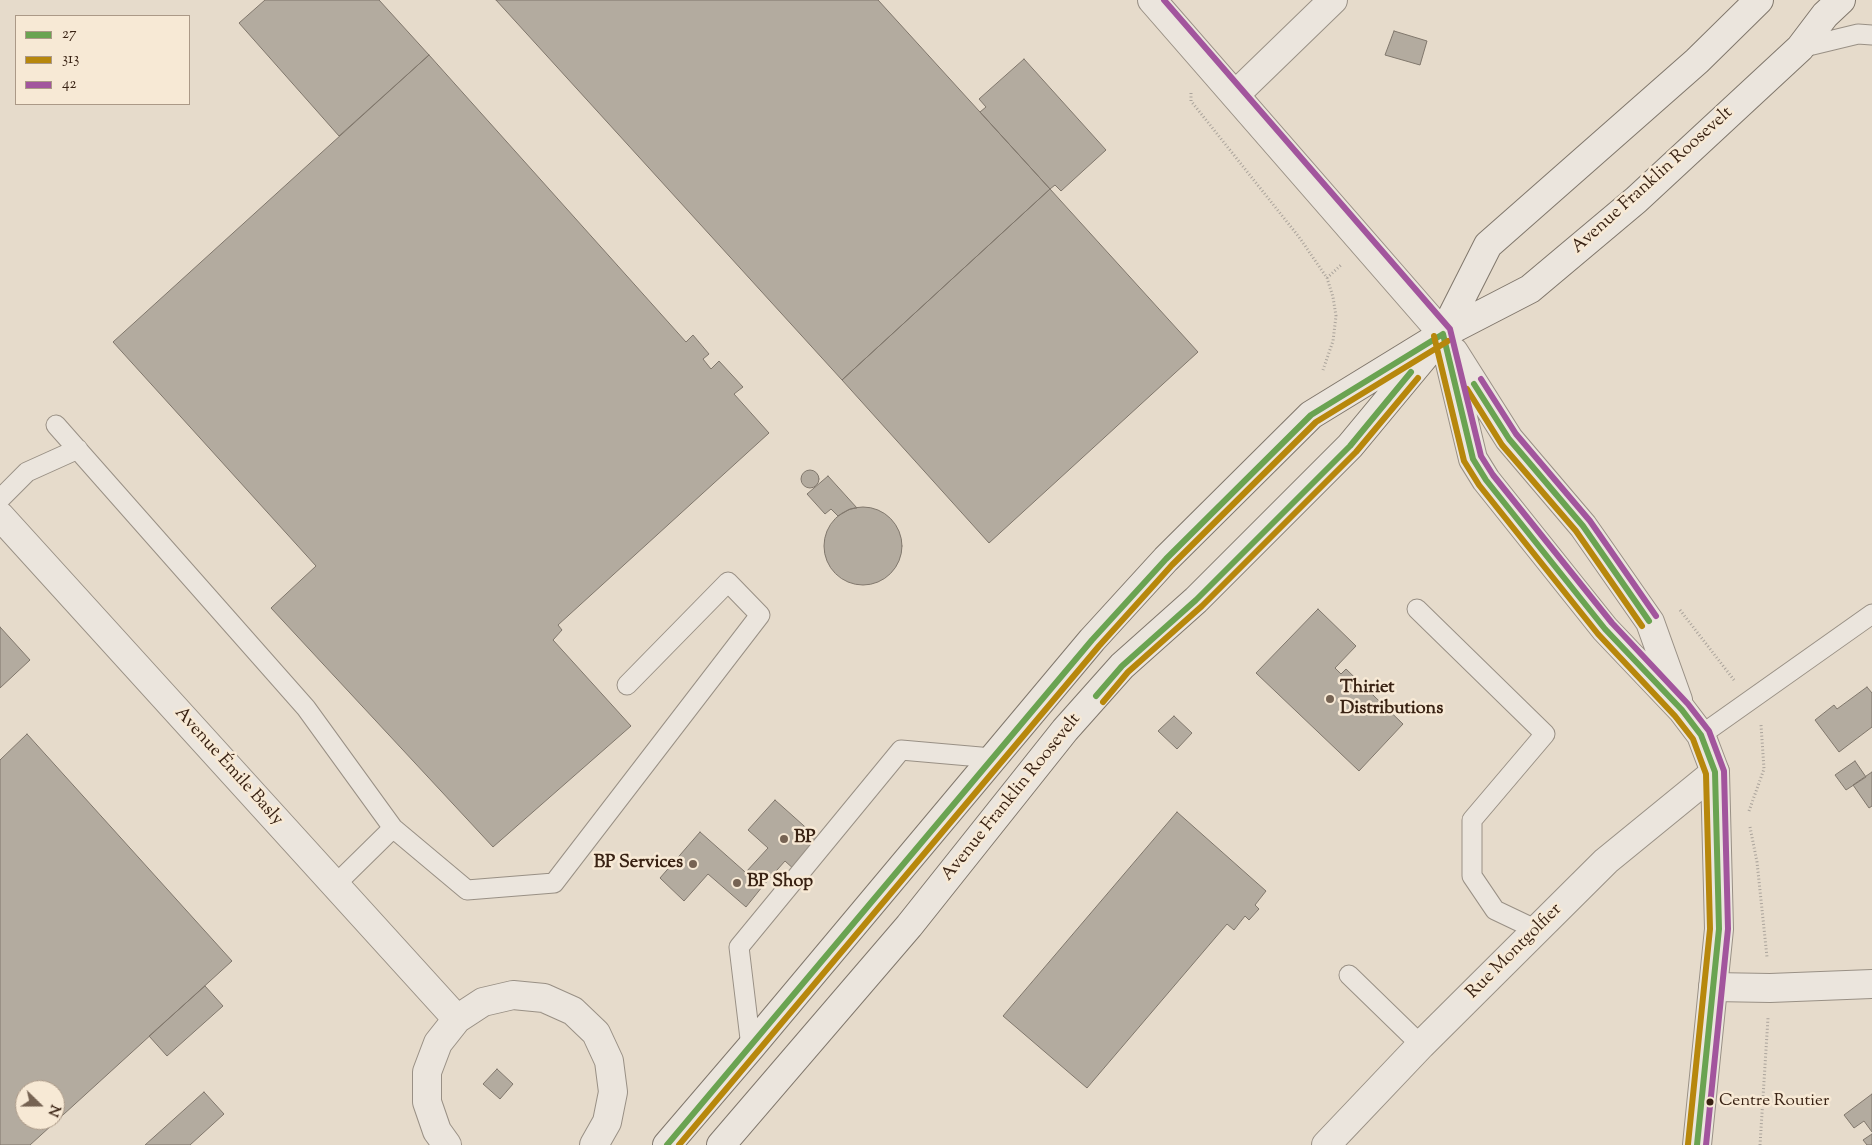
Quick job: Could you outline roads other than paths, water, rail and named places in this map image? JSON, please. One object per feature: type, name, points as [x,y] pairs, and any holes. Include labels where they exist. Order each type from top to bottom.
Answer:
[{"type":"street","points":[[1152,0],[1442,334],[1509,438],[1582,526],[1650,622],[1682,710]]},
{"type":"street","points":[[1235,95],[1333,0]]},
{"type":"street","name":"Avenue Franklin Roosevelt","points":[[721,1145],[910,926],[1065,730],[1103,687],[1122,666],[1196,600],[1350,446],[1442,334],[1488,245],[1698,61],[1759,0]]},
{"type":"street","name":"Avenue Franklin Roosevelt","points":[[667,1145],[1092,640],[1159,566],[1311,415],[1442,334],[1530,289],[1636,200],[1800,48],[1825,15],[1841,0]]},
{"type":"street","points":[[1442,334],[1473,459],[1486,480],[1605,629],[1682,710],[1701,735],[1715,772],[1719,928],[1697,1145]]},
{"type":"street","name":"Avenue Émile Basly","points":[[0,516],[457,1019]]},
{"type":"street","name":"Rue Montgolfier","points":[[1326,1145],[1422,1045],[1606,861],[1715,772]]},
{"type":"street","points":[[1713,987],[1770,988],[1872,984]]},
{"type":"street","points":[[447,1145],[437,1131],[427,1102],[428,1072],[438,1043],[457,1019],[483,1002],[513,995],[544,998],[573,1011],[596,1033],[610,1061],[613,1092],[607,1122],[594,1145]]},
{"type":"lane","points":[[1800,48],[1858,34],[1872,35]]},
{"type":"lane","points":[[56,425],[306,708],[393,828],[468,890],[554,883],[760,615],[728,582],[626,684]]},
{"type":"lane","points":[[0,499],[27,472],[78,450]]},
{"type":"lane","points":[[1417,609],[1545,734],[1472,820],[1472,876],[1494,910],[1537,930]]},
{"type":"lane","points":[[1701,735],[1872,614]]},
{"type":"lane","points":[[751,1047],[739,947],[901,750],[992,758]]},
{"type":"lane","points":[[335,885],[393,828]]},
{"type":"lane","points":[[1349,975],[1422,1045]]},
{"type":"place","name":"Thiriet Distributions","points":[[1330,699]]},
{"type":"place","name":"BP","points":[[784,839]]},
{"type":"place","name":"BP Services","points":[[693,864]]},
{"type":"place","name":"BP Shop","points":[[737,883]]},
{"type":"place","name":"Centre Routier","points":[[1710,1102]]}]
